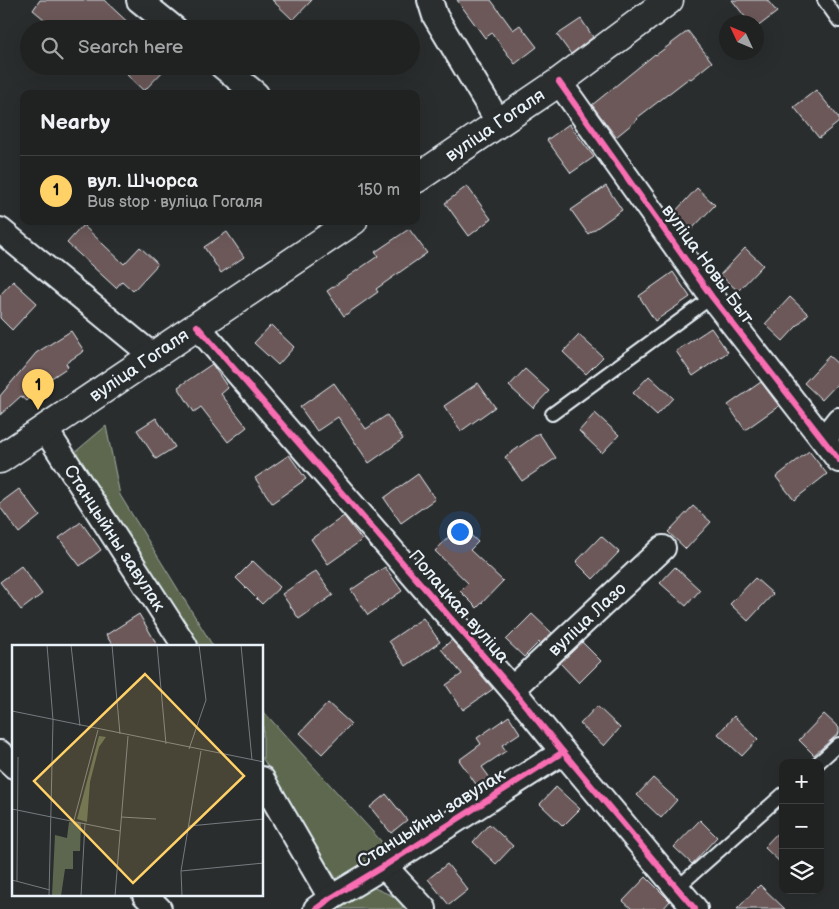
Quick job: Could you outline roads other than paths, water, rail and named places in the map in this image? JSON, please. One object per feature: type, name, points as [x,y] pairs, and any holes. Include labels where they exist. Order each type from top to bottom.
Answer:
[{"type":"main road","name":"вуліца Гогаля","points":[[420,176],[559,82],[669,0]]},
{"type":"main road","name":"вуліца Гогаля","points":[[0,459],[347,225]]},
{"type":"street","points":[[139,0],[164,20]]},
{"type":"street","points":[[430,0],[435,16],[499,123]]},
{"type":"street","points":[[233,75],[251,90]]},
{"type":"street","name":"вуліца Новы Быт","points":[[559,82],[712,297],[839,460]]},
{"type":"street","points":[[0,230],[153,356]]},
{"type":"street","name":"Полацкая вуліца","points":[[197,326],[512,689],[696,909]]},
{"type":"street","points":[[824,439],[839,420]]},
{"type":"street","name":"Станцыйны завулак","points":[[45,429],[185,645]]},
{"type":"street","name":"вуліца Лазо","points":[[512,689],[663,548]]},
{"type":"street","name":"Станцыйны завулак","points":[[264,783],[324,904],[563,752]]},
{"type":"street","points":[[0,753],[12,764]]},
{"type":"street","points":[[384,866],[424,909]]},
{"type":"street","points":[[146,896],[159,909]]},
{"type":"lane","points":[[824,0],[839,21]]},
{"type":"lane","points":[[552,414],[712,297]]},
{"type":"lane","points":[[822,759],[839,744]]},
{"type":"lane","points":[[677,888],[779,798]]},
{"type":"place","name":"вул. Шчорса","points":[[38,410]]}]
